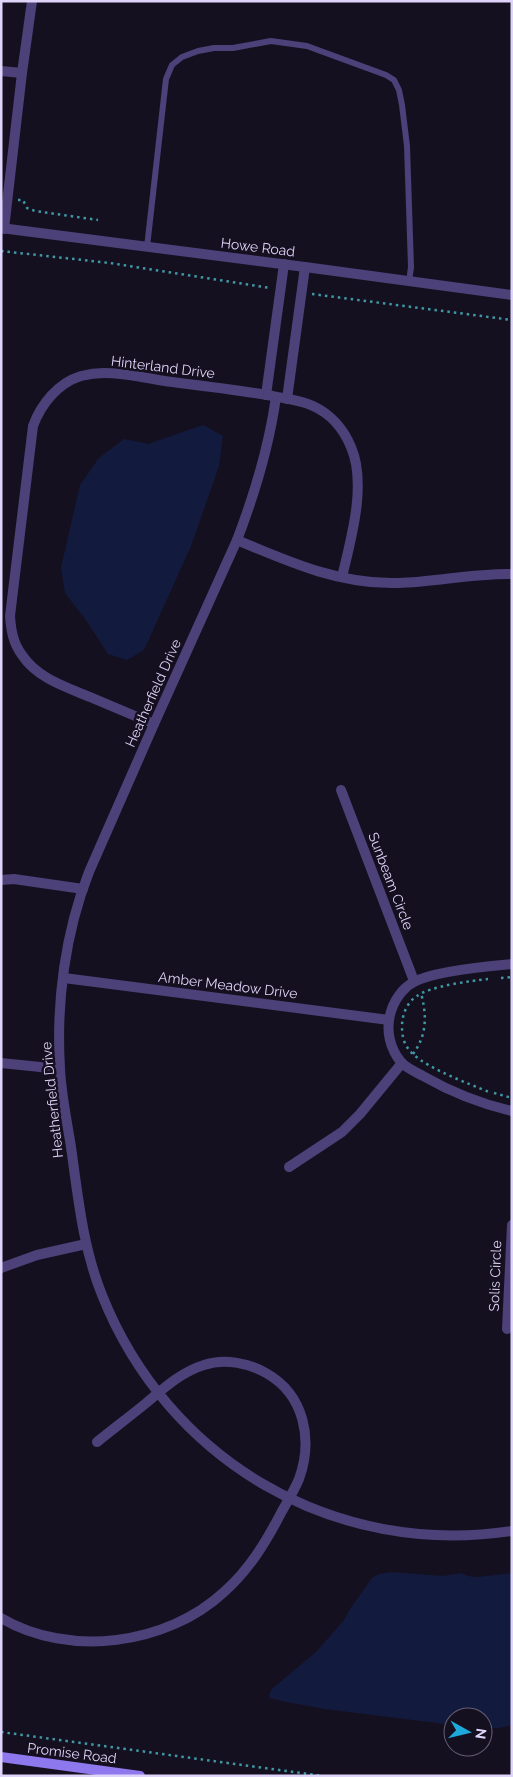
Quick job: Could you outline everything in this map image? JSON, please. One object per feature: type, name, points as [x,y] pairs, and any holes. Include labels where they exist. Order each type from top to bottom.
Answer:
[{"type":"main road","name":"Promise Road","points":[[1,1757],[140,1776]]},
{"type":"street","points":[[3,229],[32,1]]},
{"type":"street","points":[[1,71],[22,73]]},
{"type":"street","name":"Howe Road","points":[[3,229],[147,246],[512,295]]},
{"type":"street","name":"Heatherfield Drive","points":[[284,264],[271,396],[272,426],[265,456],[237,540],[154,724],[83,889],[68,949],[59,1027],[60,1069],[86,1244],[102,1294],[119,1332],[146,1378],[195,1434],[252,1478],[312,1509],[358,1524],[410,1533],[450,1536],[512,1531]]},
{"type":"street","points":[[287,399],[305,267]]},
{"type":"street","name":"Hinterland Drive","points":[[154,724],[54,681],[37,671],[22,656],[15,643],[10,616],[33,426],[41,407],[57,390],[79,377],[106,373],[271,396],[302,402],[315,407],[338,425],[352,448],[358,474],[358,488],[342,577]]},
{"type":"street","points":[[237,540],[309,569],[370,582],[398,583],[512,574]]},
{"type":"street","name":"Sunbeam Circle","points":[[341,790],[414,981]]},
{"type":"street","points":[[1,880],[14,879],[83,889]]},
{"type":"street","points":[[512,964],[448,972],[414,981],[396,1000],[389,1020],[390,1042],[395,1054],[402,1063],[449,1090],[476,1101],[512,1111]]},
{"type":"street","name":"Amber Meadow Drive","points":[[64,978],[389,1020]]},
{"type":"street","points":[[1,1063],[60,1069]]},
{"type":"street","points":[[288,1167],[328,1142],[347,1127],[402,1063]]},
{"type":"street","name":"Solis Circle","points":[[507,1329],[512,1225]]},
{"type":"street","points":[[2,1266],[37,1255],[86,1244]]},
{"type":"street","points":[[1,1618],[22,1629],[36,1633],[84,1641],[132,1637],[166,1628],[186,1618],[223,1594],[256,1557],[298,1480],[306,1453],[306,1433],[295,1402],[281,1384],[272,1376],[250,1365],[226,1362],[205,1364],[187,1372],[97,1442]]},
{"type":"lane","points":[[147,246],[166,79],[172,65],[182,57],[198,50],[233,48],[271,41],[290,43],[307,46],[386,75],[394,80],[399,90],[407,146],[410,282]]},
{"type":"path","points":[[8,199],[23,200],[27,208],[35,211],[98,220]]},
{"type":"path","points":[[1,250],[110,263],[280,290]]},
{"type":"path","points":[[302,293],[512,320]]},
{"type":"path","points":[[512,977],[463,983],[422,993],[416,996],[408,1005],[402,1021],[403,1037],[406,1046],[424,1062],[467,1083],[512,1098]]},
{"type":"path","points":[[413,1054],[419,1046],[425,1026],[426,1018],[422,993]]},
{"type":"path","points":[[1,1732],[323,1776]]},
{"type":"water","points":[[203,425],[223,436],[219,466],[191,546],[144,650],[127,660],[108,654],[86,620],[65,593],[61,568],[80,485],[99,458],[124,439],[148,444]]},
{"type":"water","points":[[392,1572],[443,1576],[461,1573],[467,1576],[478,1577],[512,1573],[512,1725],[493,1728],[493,1707],[443,1707],[443,1724],[325,1709],[270,1698],[269,1694],[272,1689],[317,1651],[344,1620],[372,1578],[379,1574]]}]
